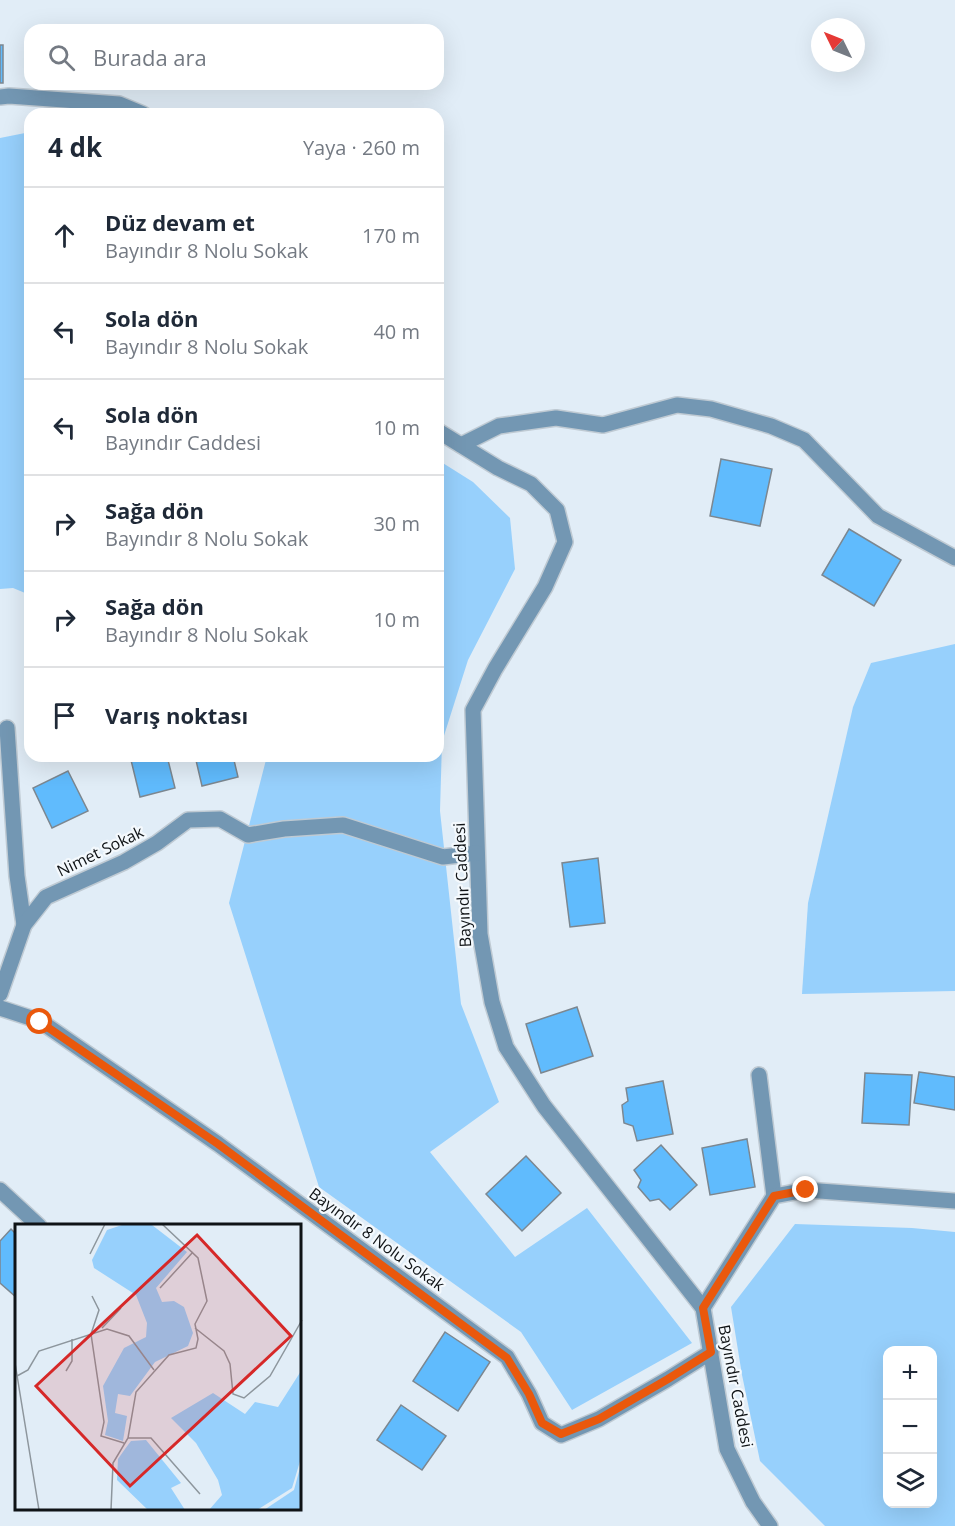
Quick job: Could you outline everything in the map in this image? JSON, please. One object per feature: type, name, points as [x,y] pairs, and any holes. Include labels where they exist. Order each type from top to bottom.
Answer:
[{"type":"street","points":[[0,97],[64,107],[119,104],[129,108]]},
{"type":"street","points":[[461,445],[499,426],[533,421],[555,418],[603,425],[677,405],[711,409],[771,426],[804,440],[878,516],[955,558]]},
{"type":"street","name":"Bayındır Caddesi","points":[[444,434],[498,468],[531,484],[557,510],[565,542],[545,587],[473,710],[480,934],[492,1002],[506,1047],[544,1107],[703,1308],[727,1449],[753,1502],[770,1526]]},
{"type":"street","points":[[7,728],[17,876],[24,926]]},
{"type":"street","name":"Nimet Sokak","points":[[0,994],[24,926],[46,897],[124,862],[157,843],[188,820],[220,819],[248,835],[284,829],[343,825],[442,857],[477,854]]},
{"type":"street","name":"Bayındır 8 Nolu Sokak","points":[[0,1008],[40,1022],[218,1144],[507,1358],[529,1394],[542,1423],[561,1434],[599,1419],[711,1352]]},
{"type":"street","points":[[703,1308],[774,1196],[759,1075]]},
{"type":"street","points":[[0,1190],[37,1224]]},
{"type":"street","points":[[774,1196],[806,1190],[955,1201]]},
{"type":"shaded area","points":[[24,133],[24,593],[13,588],[0,589],[0,138]]},
{"type":"shaded area","points":[[444,464],[473,482],[510,518],[515,569],[468,660],[444,736]]},
{"type":"shaded area","points":[[955,644],[955,991],[802,994],[808,903],[853,707],[871,663]]},
{"type":"shaded area","points":[[265,762],[441,762],[440,811],[461,1004],[499,1102],[430,1152],[515,1257],[587,1208],[692,1343],[572,1410],[521,1332],[319,1187],[229,903]]},
{"type":"shaded area","points":[[795,1224],[912,1228],[955,1232],[955,1526],[825,1526],[760,1461],[731,1307]]},
{"type":"building","points":[[0,45],[3,45],[3,83],[0,83]]},
{"type":"building","points":[[721,459],[772,469],[760,526],[710,516]]},
{"type":"building","points":[[849,529],[901,560],[874,606],[822,575]]},
{"type":"building","points":[[131,762],[168,762],[175,788],[140,797]]},
{"type":"building","points":[[196,762],[234,762],[238,777],[202,786]]},
{"type":"building","points":[[68,771],[88,811],[52,828],[33,788]]},
{"type":"building","points":[[598,858],[605,923],[570,927],[562,863]]},
{"type":"building","points":[[577,1007],[593,1056],[541,1073],[526,1024]]},
{"type":"building","points":[[919,1072],[955,1077],[955,1110],[914,1103]]},
{"type":"building","points":[[865,1073],[912,1075],[909,1125],[862,1123]]},
{"type":"building","points":[[663,1081],[673,1134],[637,1141],[633,1126],[624,1123],[622,1105],[628,1101],[626,1088]]},
{"type":"building","points":[[747,1139],[755,1187],[710,1195],[702,1148]]},
{"type":"building","points":[[661,1145],[697,1185],[670,1210],[659,1199],[650,1201],[638,1187],[641,1180],[634,1170]]},
{"type":"building","points":[[526,1156],[561,1193],[522,1231],[486,1194]]},
{"type":"building","points":[[11,1229],[15,1233],[15,1296],[0,1283],[0,1241]]},
{"type":"building","points":[[445,1332],[490,1362],[458,1411],[413,1381]]},
{"type":"building","points":[[401,1405],[446,1436],[422,1470],[377,1440]]},
{"type":"route","points":[[40,1022],[218,1144],[507,1358],[529,1394],[542,1423],[561,1434],[599,1419],[711,1352],[703,1308],[774,1196],[806,1190]]}]
